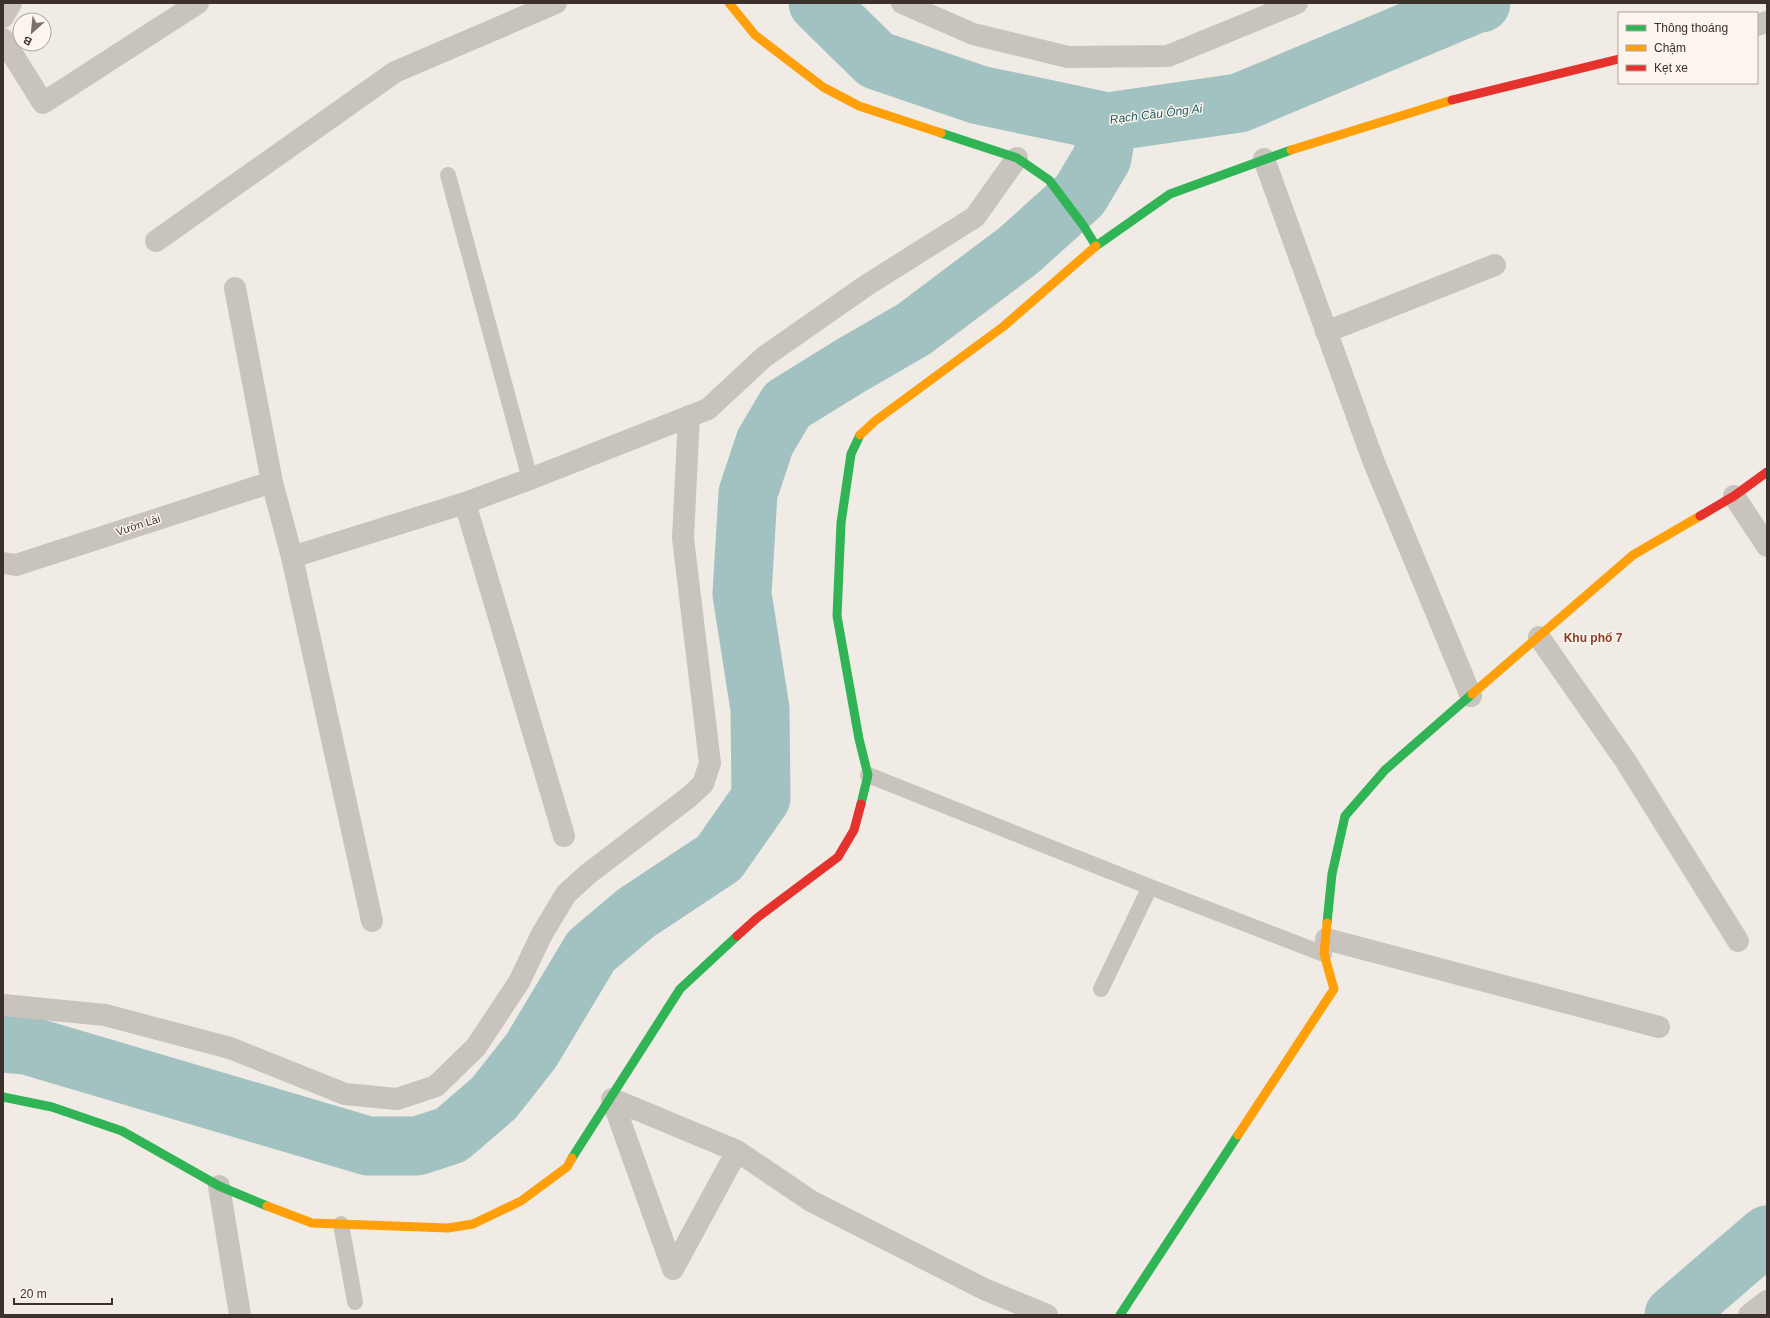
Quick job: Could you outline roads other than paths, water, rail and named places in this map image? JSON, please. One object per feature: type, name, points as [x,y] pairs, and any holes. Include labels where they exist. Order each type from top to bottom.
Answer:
[{"type":"street","points":[[3,17],[11,3]]},
{"type":"street","points":[[3,39],[43,102],[198,3]]},
{"type":"street","points":[[156,242],[396,72],[556,3]]},
{"type":"street","points":[[730,3],[755,35],[823,87],[860,106],[1017,158],[1049,180],[1083,225],[1096,246]]},
{"type":"street","points":[[902,3],[973,34],[1068,57],[1168,56],[1297,3]]},
{"type":"street","points":[[3,1097],[52,1107],[122,1131],[219,1186],[312,1223],[448,1228],[473,1224],[521,1201],[567,1167],[612,1099],[680,989],[757,918],[838,858],[854,830],[868,775],[837,616],[841,523],[851,454],[861,434],[875,421],[1004,326],[1096,246],[1170,194],[1264,159],[1440,103],[1618,59]]},
{"type":"street","points":[[292,557],[465,503],[708,409],[764,357],[867,285],[975,217],[1017,158]]},
{"type":"street","points":[[1264,159],[1373,460],[1470,696]]},
{"type":"street","points":[[1326,332],[1494,265]]},
{"type":"street","points":[[235,288],[272,482],[292,557],[372,921]]},
{"type":"street","points":[[3,1005],[105,1015],[163,1029],[230,1048],[345,1094],[397,1100],[436,1086],[476,1047],[519,982],[542,934],[566,894],[588,874],[689,797],[703,784],[710,763],[683,538],[689,416]]},
{"type":"street","points":[[1120,1315],[1334,989],[1325,946],[1332,874],[1345,816],[1385,770],[1634,555],[1734,496],[1767,472]]},
{"type":"street","name":"Vườn Lài","points":[[3,563],[16,564],[272,482]]},
{"type":"street","points":[[1734,496],[1767,546]]},
{"type":"street","points":[[465,503],[564,836]]},
{"type":"street","points":[[1539,637],[1625,760],[1738,941]]},
{"type":"street","points":[[1325,946],[1659,1027]]},
{"type":"street","points":[[612,1099],[737,1151],[811,1201],[984,1290],[1047,1315]]},
{"type":"street","points":[[612,1099],[673,1269],[737,1151]]},
{"type":"street","points":[[219,1186],[240,1315]]},
{"type":"street","points":[[1749,1315],[1767,1301]]},
{"type":"lane","points":[[448,175],[530,479]]},
{"type":"lane","points":[[868,775],[1150,887],[1325,946]]},
{"type":"lane","points":[[1101,989],[1150,887]]},
{"type":"lane","points":[[341,1224],[355,1302]]},
{"type":"waterway","name":"Rạch Cầu Ông Ai","points":[[818,3],[876,60],[979,95],[1108,122],[1239,103],[1475,4],[1481,3]]},
{"type":"waterway","points":[[3,1043],[26,1045],[368,1146],[417,1146],[451,1135],[494,1098],[531,1051],[591,951],[636,913],[719,858],[761,798],[760,709],[742,594],[748,493],[765,442],[787,405],[914,329],[1019,250],[1080,195],[1102,158],[1108,122]]},
{"type":"waterway","points":[[1674,1315],[1767,1235]]},
{"type":"district","name":"Khu phố 7","points":[[1593,638]]}]
